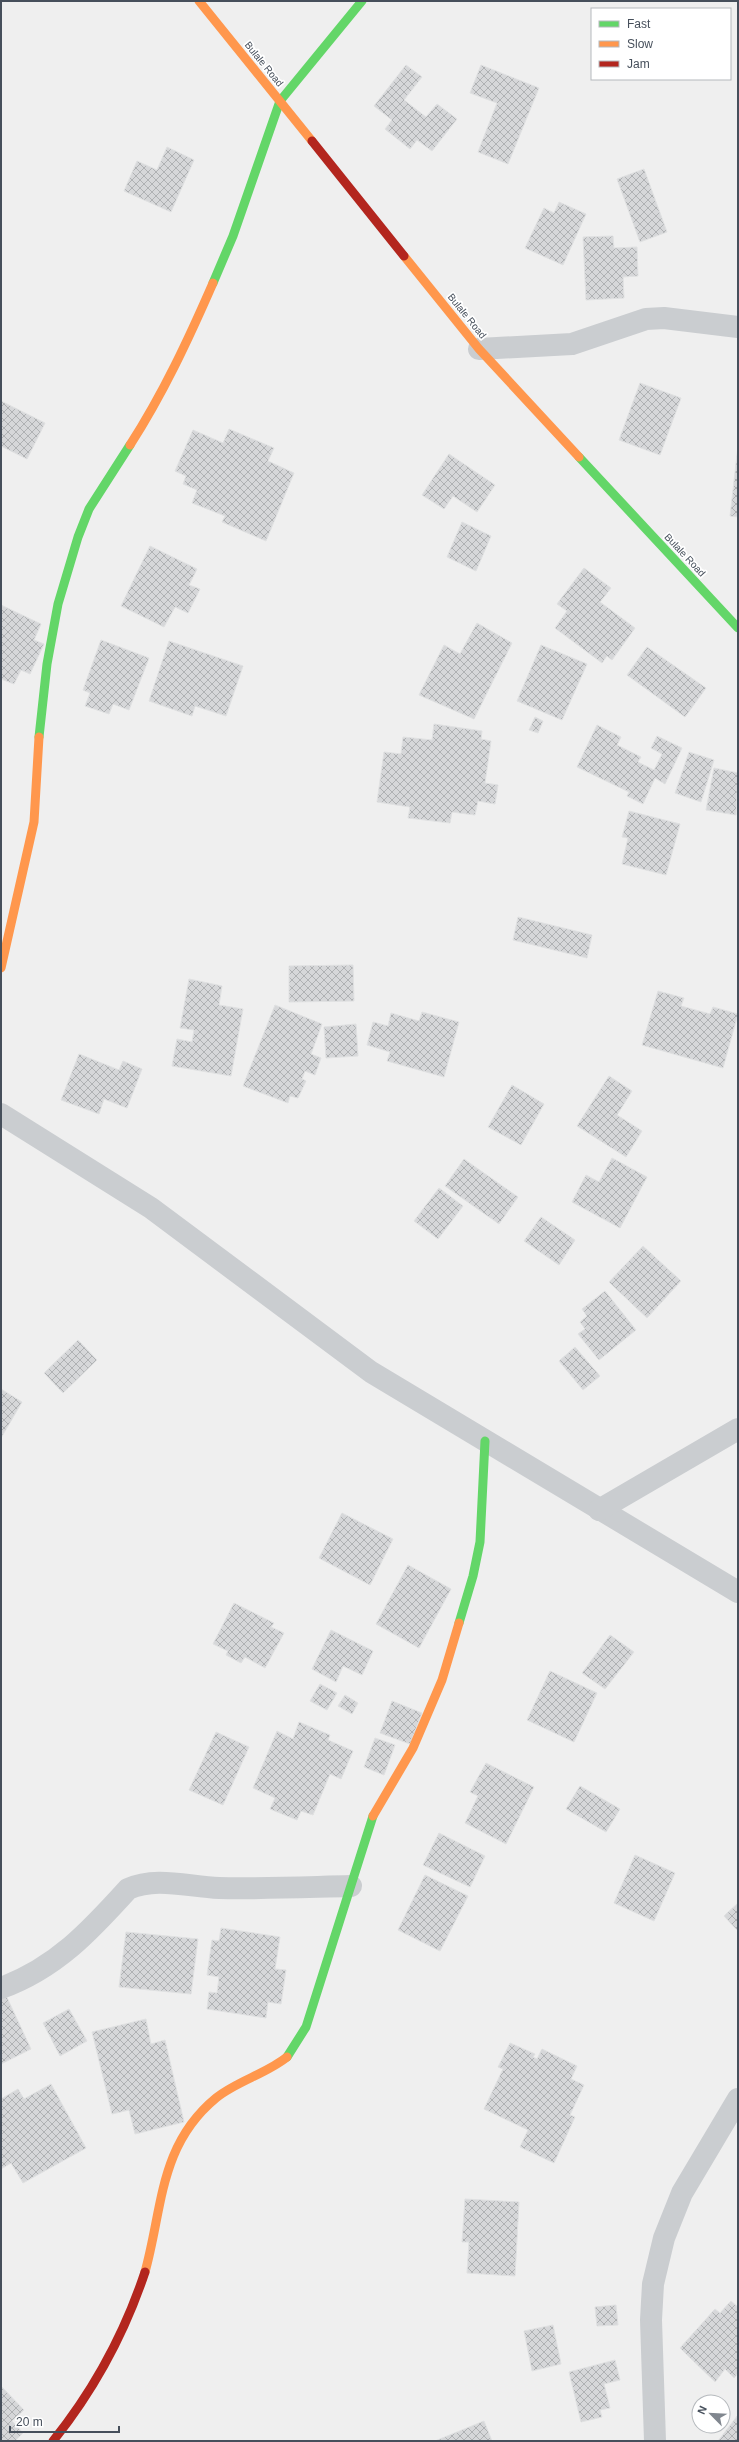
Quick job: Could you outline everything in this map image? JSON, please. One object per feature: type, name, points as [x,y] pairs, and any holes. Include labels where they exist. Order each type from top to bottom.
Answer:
[{"type":"street","name":"Bulale Road","points":[[199,1],[479,349],[738,628]]},
{"type":"street","points":[[1,968],[34,822],[37,758],[48,656],[58,604],[78,537],[89,509],[107,478],[149,416],[193,328],[233,236],[280,101],[362,1]]},
{"type":"street","points":[[479,349],[572,344],[646,319],[664,318],[738,327]]},
{"type":"street","points":[[1,1114],[151,1208],[371,1372],[738,1592]]},
{"type":"street","points":[[599,1510],[738,1429]]},
{"type":"street","points":[[54,2441],[92,2390],[110,2358],[139,2294],[154,2239],[162,2190],[175,2149],[195,2119],[215,2100],[224,2092],[284,2059],[296,2046],[306,2027],[375,1809],[413,1748],[444,1673],[473,1576],[480,1542],[484,1441]]},
{"type":"street","points":[[1,1988],[23,1980],[82,1939],[128,1889],[137,1885],[154,1882],[218,1888],[351,1886]]},
{"type":"street","points":[[655,2441],[651,2320],[653,2284],[662,2246],[682,2192],[738,2100]]},
{"type":"building","points":[[406,65],[422,77],[404,100],[426,117],[437,104],[457,119],[432,151],[417,140],[410,149],[385,129],[392,120],[374,106]]},
{"type":"building","points":[[481,65],[539,88],[508,164],[478,152],[497,103],[470,93]]},
{"type":"building","points":[[167,147],[194,160],[171,212],[124,191],[137,161],[157,170]]},
{"type":"building","points":[[644,169],[667,232],[640,242],[617,179]]},
{"type":"building","points":[[559,202],[586,214],[563,265],[525,248],[544,208],[554,213]]},
{"type":"building","points":[[613,236],[614,248],[637,247],[638,276],[623,277],[624,298],[586,300],[583,237]]},
{"type":"building","points":[[640,383],[681,398],[660,455],[619,440]]},
{"type":"building","points":[[1,401],[45,423],[27,459],[1,446]]},
{"type":"building","points":[[229,429],[274,448],[268,461],[294,473],[266,541],[222,522],[225,516],[192,503],[197,490],[183,484],[186,476],[175,471],[193,430],[223,443]]},
{"type":"building","points":[[738,446],[738,517],[730,516]]},
{"type":"building","points":[[449,454],[495,485],[477,512],[453,496],[444,509],[422,495]]},
{"type":"building","points":[[462,522],[491,536],[476,571],[447,557]]},
{"type":"building","points":[[150,546],[197,569],[189,585],[200,589],[188,613],[175,607],[164,627],[121,606]]},
{"type":"building","points":[[584,568],[611,588],[600,602],[635,628],[612,660],[607,656],[602,663],[555,628],[567,611],[557,604]]},
{"type":"building","points":[[1,605],[41,624],[34,640],[44,644],[30,674],[21,670],[14,684],[1,679]]},
{"type":"building","points":[[477,623],[512,643],[474,719],[419,695],[444,645],[460,654]]},
{"type":"building","points":[[101,640],[149,658],[129,710],[113,704],[109,714],[85,706],[90,693],[83,690]]},
{"type":"building","points":[[169,641],[243,666],[226,716],[195,706],[192,716],[149,701]]},
{"type":"building","points":[[541,645],[587,664],[562,720],[517,701]]},
{"type":"building","points":[[647,647],[706,688],[685,717],[627,675]]},
{"type":"building","points":[[535,717],[543,721],[538,733],[529,730]]},
{"type":"building","points":[[434,724],[482,731],[481,739],[491,741],[485,783],[498,785],[495,804],[478,801],[475,815],[452,812],[450,823],[408,818],[410,807],[377,802],[384,752],[401,754],[403,737],[432,740]]},
{"type":"building","points":[[597,725],[621,737],[617,745],[641,757],[638,762],[654,770],[662,754],[651,748],[657,736],[682,748],[665,784],[655,778],[643,804],[627,796],[629,792],[577,767]]},
{"type":"building","points":[[689,752],[714,760],[701,802],[675,793]]},
{"type":"building","points":[[714,768],[738,773],[736,815],[706,810]]},
{"type":"building","points":[[629,811],[680,824],[666,875],[622,864],[628,838],[622,837]]},
{"type":"building","points":[[518,917],[592,935],[587,958],[513,940]]},
{"type":"building","points":[[353,965],[354,1001],[289,1002],[289,966]]},
{"type":"building","points":[[189,979],[222,986],[219,1005],[243,1009],[231,1076],[172,1066],[177,1039],[192,1042],[194,1030],[180,1028]]},
{"type":"building","points":[[658,991],[684,998],[681,1006],[710,1014],[713,1007],[738,1014],[723,1068],[642,1045]]},
{"type":"building","points":[[275,1005],[322,1024],[311,1054],[321,1058],[315,1075],[305,1071],[302,1079],[306,1081],[298,1098],[290,1096],[288,1103],[243,1086]]},
{"type":"building","points":[[422,1012],[459,1022],[444,1077],[387,1061],[390,1052],[367,1045],[373,1022],[388,1026],[391,1013],[419,1021]]},
{"type":"building","points":[[356,1024],[358,1056],[326,1058],[324,1027]]},
{"type":"building","points":[[79,1054],[119,1070],[123,1061],[142,1069],[127,1108],[104,1099],[99,1114],[61,1100]]},
{"type":"building","points":[[609,1076],[632,1091],[617,1115],[642,1131],[626,1157],[577,1126]]},
{"type":"building","points":[[512,1085],[544,1104],[521,1145],[488,1127]]},
{"type":"building","points":[[612,1158],[647,1177],[620,1228],[572,1202],[586,1175],[599,1182]]},
{"type":"building","points":[[464,1159],[518,1197],[499,1224],[445,1186]]},
{"type":"building","points":[[439,1188],[463,1206],[438,1239],[414,1221]]},
{"type":"building","points":[[541,1217],[575,1240],[559,1265],[524,1241]]},
{"type":"building","points":[[643,1246],[681,1281],[647,1318],[609,1282]]},
{"type":"building","points":[[605,1291],[636,1330],[599,1360],[578,1334],[585,1329],[580,1322],[587,1316],[582,1309]]},
{"type":"building","points":[[78,1340],[97,1360],[63,1393],[44,1373]]},
{"type":"building","points":[[575,1347],[600,1376],[583,1390],[559,1361]]},
{"type":"building","points":[[1,1389],[22,1402],[1,1438]]},
{"type":"building","points":[[342,1513],[393,1539],[370,1585],[319,1558]]},
{"type":"building","points":[[408,1565],[451,1589],[419,1648],[376,1624]]},
{"type":"building","points":[[234,1603],[274,1623],[271,1627],[284,1633],[265,1668],[245,1657],[241,1663],[226,1655],[228,1651],[213,1644]]},
{"type":"building","points":[[331,1630],[373,1651],[362,1675],[343,1666],[336,1682],[312,1669]]},
{"type":"building","points":[[610,1635],[634,1652],[605,1689],[582,1673]]},
{"type":"building","points":[[550,1671],[597,1693],[574,1742],[527,1720]]},
{"type":"building","points":[[320,1684],[337,1693],[327,1710],[310,1701]]},
{"type":"building","points":[[345,1695],[358,1703],[352,1714],[338,1706]]},
{"type":"building","points":[[392,1701],[422,1713],[410,1744],[380,1733]]},
{"type":"building","points":[[299,1722],[330,1735],[328,1740],[353,1751],[341,1779],[330,1774],[313,1815],[301,1811],[297,1820],[270,1809],[275,1798],[253,1788],[277,1731],[293,1739]]},
{"type":"building","points":[[216,1732],[249,1747],[223,1805],[189,1790]]},
{"type":"building","points":[[375,1738],[395,1745],[384,1775],[364,1767]]},
{"type":"building","points":[[486,1763],[534,1787],[506,1844],[465,1823],[478,1796],[470,1792]]},
{"type":"building","points":[[580,1786],[620,1809],[606,1832],[566,1809]]},
{"type":"building","points":[[439,1833],[485,1856],[470,1887],[423,1865]]},
{"type":"building","points":[[635,1855],[675,1873],[654,1921],[614,1903]]},
{"type":"building","points":[[425,1875],[468,1896],[440,1951],[398,1930]]},
{"type":"building","points":[[738,1903],[738,1931],[724,1916]]},
{"type":"building","points":[[221,1928],[280,1937],[275,1969],[286,1970],[281,2004],[268,2002],[266,2018],[207,2009],[209,1992],[217,1993],[219,1977],[207,1975],[212,1940],[219,1941]]},
{"type":"building","points":[[126,1932],[198,1939],[191,1994],[119,1987]]},
{"type":"building","points":[[4,1991],[31,2049],[1,2064],[1,1992]]},
{"type":"building","points":[[69,2009],[87,2041],[60,2056],[43,2023]]},
{"type":"building","points":[[146,2019],[151,2044],[165,2040],[184,2122],[135,2134],[129,2110],[112,2114],[92,2032]]},
{"type":"building","points":[[510,2043],[535,2054],[533,2057],[537,2059],[542,2049],[577,2066],[571,2079],[584,2085],[570,2115],[575,2117],[554,2163],[520,2147],[528,2130],[484,2109],[503,2069],[498,2067]]},
{"type":"building","points":[[51,2084],[86,2148],[23,2183],[11,2163],[1,2169],[1,2099],[18,2089],[24,2099]]},
{"type":"building","points":[[465,2199],[519,2202],[515,2276],[467,2273],[469,2242],[462,2242]]},
{"type":"building","points":[[731,2301],[738,2307],[738,2373],[734,2378],[725,2369],[715,2382],[680,2348],[715,2309],[720,2313]]},
{"type":"building","points":[[616,2305],[618,2325],[597,2326],[595,2307]]},
{"type":"building","points":[[553,2325],[561,2364],[532,2371],[524,2331]]},
{"type":"building","points":[[615,2360],[620,2380],[604,2384],[610,2408],[600,2410],[602,2417],[581,2422],[569,2372]]},
{"type":"building","points":[[1,2386],[24,2410],[12,2421],[23,2433],[15,2441],[1,2441]]},
{"type":"building","points":[[738,2415],[738,2441],[718,2441],[723,2434],[731,2434],[731,2424]]},
{"type":"building","points":[[484,2421],[492,2441],[435,2441]]},
{"type":"traffic: fast","points":[[213,283],[233,236],[280,101],[362,1]]},
{"type":"traffic: fast","points":[[39,737],[47,664],[58,604],[78,537],[89,509],[130,445]]},
{"type":"traffic: fast","points":[[579,457],[738,628]]},
{"type":"traffic: fast","points":[[459,1623],[473,1576],[480,1542],[485,1441]]},
{"type":"traffic: fast","points":[[287,2057],[306,2027],[373,1816]]},
{"type":"traffic: slow","points":[[199,1],[312,141]]},
{"type":"traffic: slow","points":[[404,256],[479,349],[579,457]]},
{"type":"traffic: slow","points":[[130,445],[154,406],[175,366],[213,283]]},
{"type":"traffic: slow","points":[[1,968],[34,822],[39,737]]},
{"type":"traffic: slow","points":[[373,1816],[413,1748],[442,1680],[459,1623]]},
{"type":"traffic: slow","points":[[145,2272],[166,2178],[173,2157],[183,2136],[197,2116],[216,2098],[287,2057]]},
{"type":"traffic: jam","points":[[312,141],[404,256]]},
{"type":"traffic: jam","points":[[53,2441],[68,2422],[95,2382],[128,2318],[145,2272]]}]
